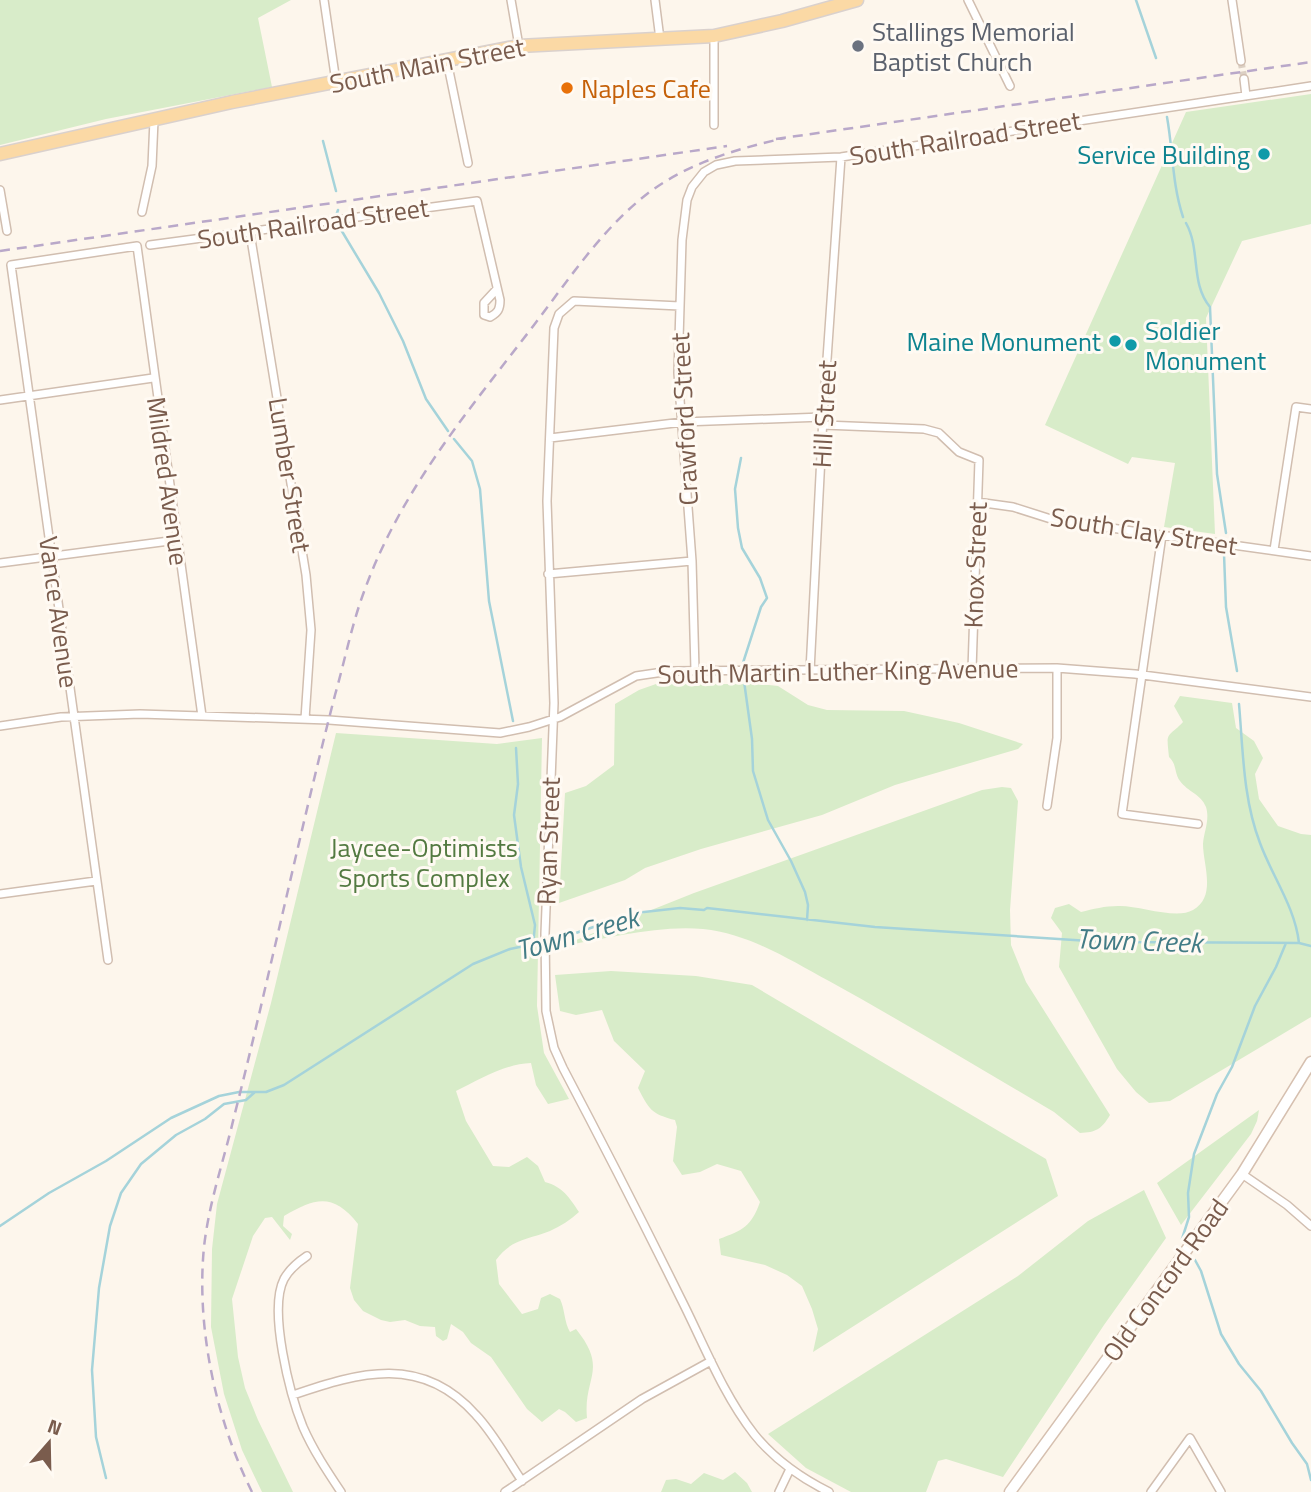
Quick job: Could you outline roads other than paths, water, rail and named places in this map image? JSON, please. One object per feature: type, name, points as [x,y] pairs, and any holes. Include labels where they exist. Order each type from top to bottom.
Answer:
[{"type":"main road","name":"South Main Street","points":[[0,154],[232,102],[519,46],[714,36],[759,27],[857,0]]},
{"type":"main road","name":"Old Concord Road","points":[[1011,1492],[1242,1174],[1311,1062]]},
{"type":"street","points":[[324,0],[336,83]]},
{"type":"street","points":[[511,0],[519,46]]},
{"type":"street","points":[[655,0],[660,39]]},
{"type":"street","points":[[968,0],[1010,86]]},
{"type":"street","points":[[1232,0],[1241,61]]},
{"type":"street","points":[[713,125],[714,36]]},
{"type":"street","points":[[447,61],[468,163]]},
{"type":"street","points":[[1244,79],[1246,96]]},
{"type":"street","name":"South Railroad Street","points":[[704,172],[716,165],[735,161],[841,157],[1311,86]]},
{"type":"street","points":[[142,212],[152,166],[154,120]]},
{"type":"street","name":"Hill Street","points":[[810,671],[841,157]]},
{"type":"street","name":"Crawford Street","points":[[695,670],[692,561],[678,373],[682,240],[687,200],[692,187],[704,172]]},
{"type":"street","points":[[0,190],[7,230]]},
{"type":"street","name":"South Railroad Street","points":[[150,245],[477,201],[498,291]]},
{"type":"street","name":"Lumber Street","points":[[250,233],[306,575],[311,631],[305,719]]},
{"type":"street","name":"Mildred Avenue","points":[[11,265],[137,246],[153,378],[202,716]]},
{"type":"street","name":"Vance Avenue","points":[[11,265],[108,960]]},
{"type":"street","name":"Ryan Street","points":[[680,306],[574,301],[559,314],[554,328],[547,501],[553,719],[545,934],[546,1011],[554,1048],[711,1361],[754,1433],[766,1448],[790,1469],[830,1492]]},
{"type":"street","points":[[0,400],[153,378]]},
{"type":"street","points":[[1274,550],[1296,407],[1311,409]]},
{"type":"street","points":[[550,438],[683,422],[824,421]]},
{"type":"street","name":"Knox Street","points":[[824,421],[924,429],[939,433],[959,452],[979,460],[972,670]]},
{"type":"street","name":"South Clay Street","points":[[977,502],[1013,507],[1054,520],[1311,556]]},
{"type":"street","points":[[1162,535],[1122,814],[1198,824]]},
{"type":"street","points":[[0,563],[177,540]]},
{"type":"street","points":[[548,575],[692,561]]},
{"type":"street","points":[[1046,806],[1057,738],[1057,668]]},
{"type":"street","name":"South Martin Luther King Avenue","points":[[0,726],[74,716],[134,714],[305,719],[491,733],[519,730],[553,719],[580,708],[636,676],[662,671],[695,670],[1057,668],[1143,675],[1311,697]]},
{"type":"street","points":[[0,894],[96,881]]},
{"type":"street","points":[[1242,1174],[1287,1205],[1311,1226]]},
{"type":"street","points":[[307,1256],[295,1265],[284,1279],[280,1293],[281,1342],[303,1427],[341,1492]]},
{"type":"street","points":[[505,1492],[642,1399],[711,1361]]},
{"type":"street","points":[[293,1395],[361,1374],[393,1373],[422,1378],[451,1392],[475,1413],[522,1481]]},
{"type":"street","points":[[1151,1492],[1190,1438],[1221,1492]]},
{"type":"street","points":[[779,1492],[790,1469]]},
{"type":"waterway","points":[[1136,0],[1156,58]]},
{"type":"waterway","points":[[1167,117],[1183,217]]},
{"type":"waterway","points":[[323,141],[336,191]]},
{"type":"waterway","points":[[336,216],[338,210]]},
{"type":"waterway","points":[[1186,223],[1191,233],[1200,288],[1210,307],[1217,474],[1226,533]]},
{"type":"waterway","points":[[340,228],[379,293],[403,341],[426,399],[448,431]]},
{"type":"waterway","points":[[454,439],[472,461],[480,489],[489,601],[513,721]]},
{"type":"waterway","points":[[741,458],[735,489],[738,528],[742,548],[760,578],[767,598],[761,607],[742,666]]},
{"type":"waterway","points":[[1224,554],[1226,607],[1237,671]]},
{"type":"waterway","points":[[744,681],[752,739],[753,771],[768,820],[805,892],[807,920]]},
{"type":"waterway","points":[[1239,704],[1245,774],[1254,826],[1293,917],[1299,943]]},
{"type":"waterway","points":[[516,748],[518,784],[514,815],[521,867],[535,925],[533,945]]},
{"type":"waterway","name":"Town Creek","points":[[0,1226],[171,1118],[219,1096],[239,1092],[266,1092],[284,1085],[473,964],[510,949],[558,939],[635,913],[707,908],[875,927],[1105,942],[1299,943],[1311,946]]},
{"type":"waterway","points":[[1182,1239],[1189,1217],[1188,1193],[1194,1154],[1255,1006],[1286,943]]},
{"type":"waterway","points":[[106,1478],[96,1437],[92,1370],[99,1288],[110,1226],[121,1193],[141,1164],[176,1135],[205,1119],[224,1104],[246,1100],[255,1092]]},
{"type":"waterway","points":[[1195,1260],[1221,1334],[1307,1464],[1311,1480]]},
{"type":"tunnel","points":[[1241,61],[1244,79]]},
{"type":"railway","points":[[776,139],[1311,62]]},
{"type":"railway","points":[[252,1492],[228,1435],[211,1373],[203,1309],[202,1278],[206,1230],[318,762],[352,628],[365,589],[398,517],[439,451],[573,273],[615,223],[647,194],[679,174],[731,152],[785,138]]},
{"type":"railway","points":[[0,251],[727,146]]},
{"type":"place","name":"Stallings Memorial Baptist Church","points":[[858,46]]},
{"type":"place","name":"Naples Cafe","points":[[567,88]]},
{"type":"place","name":"Service Building","points":[[1264,154]]},
{"type":"place","name":"Maine Monument","points":[[1115,341]]},
{"type":"place","name":"Soldier Monument","points":[[1131,345]]},
{"type":"park label","name":"Jaycee-Optimists Sports Complex","points":[[424,862]]}]
